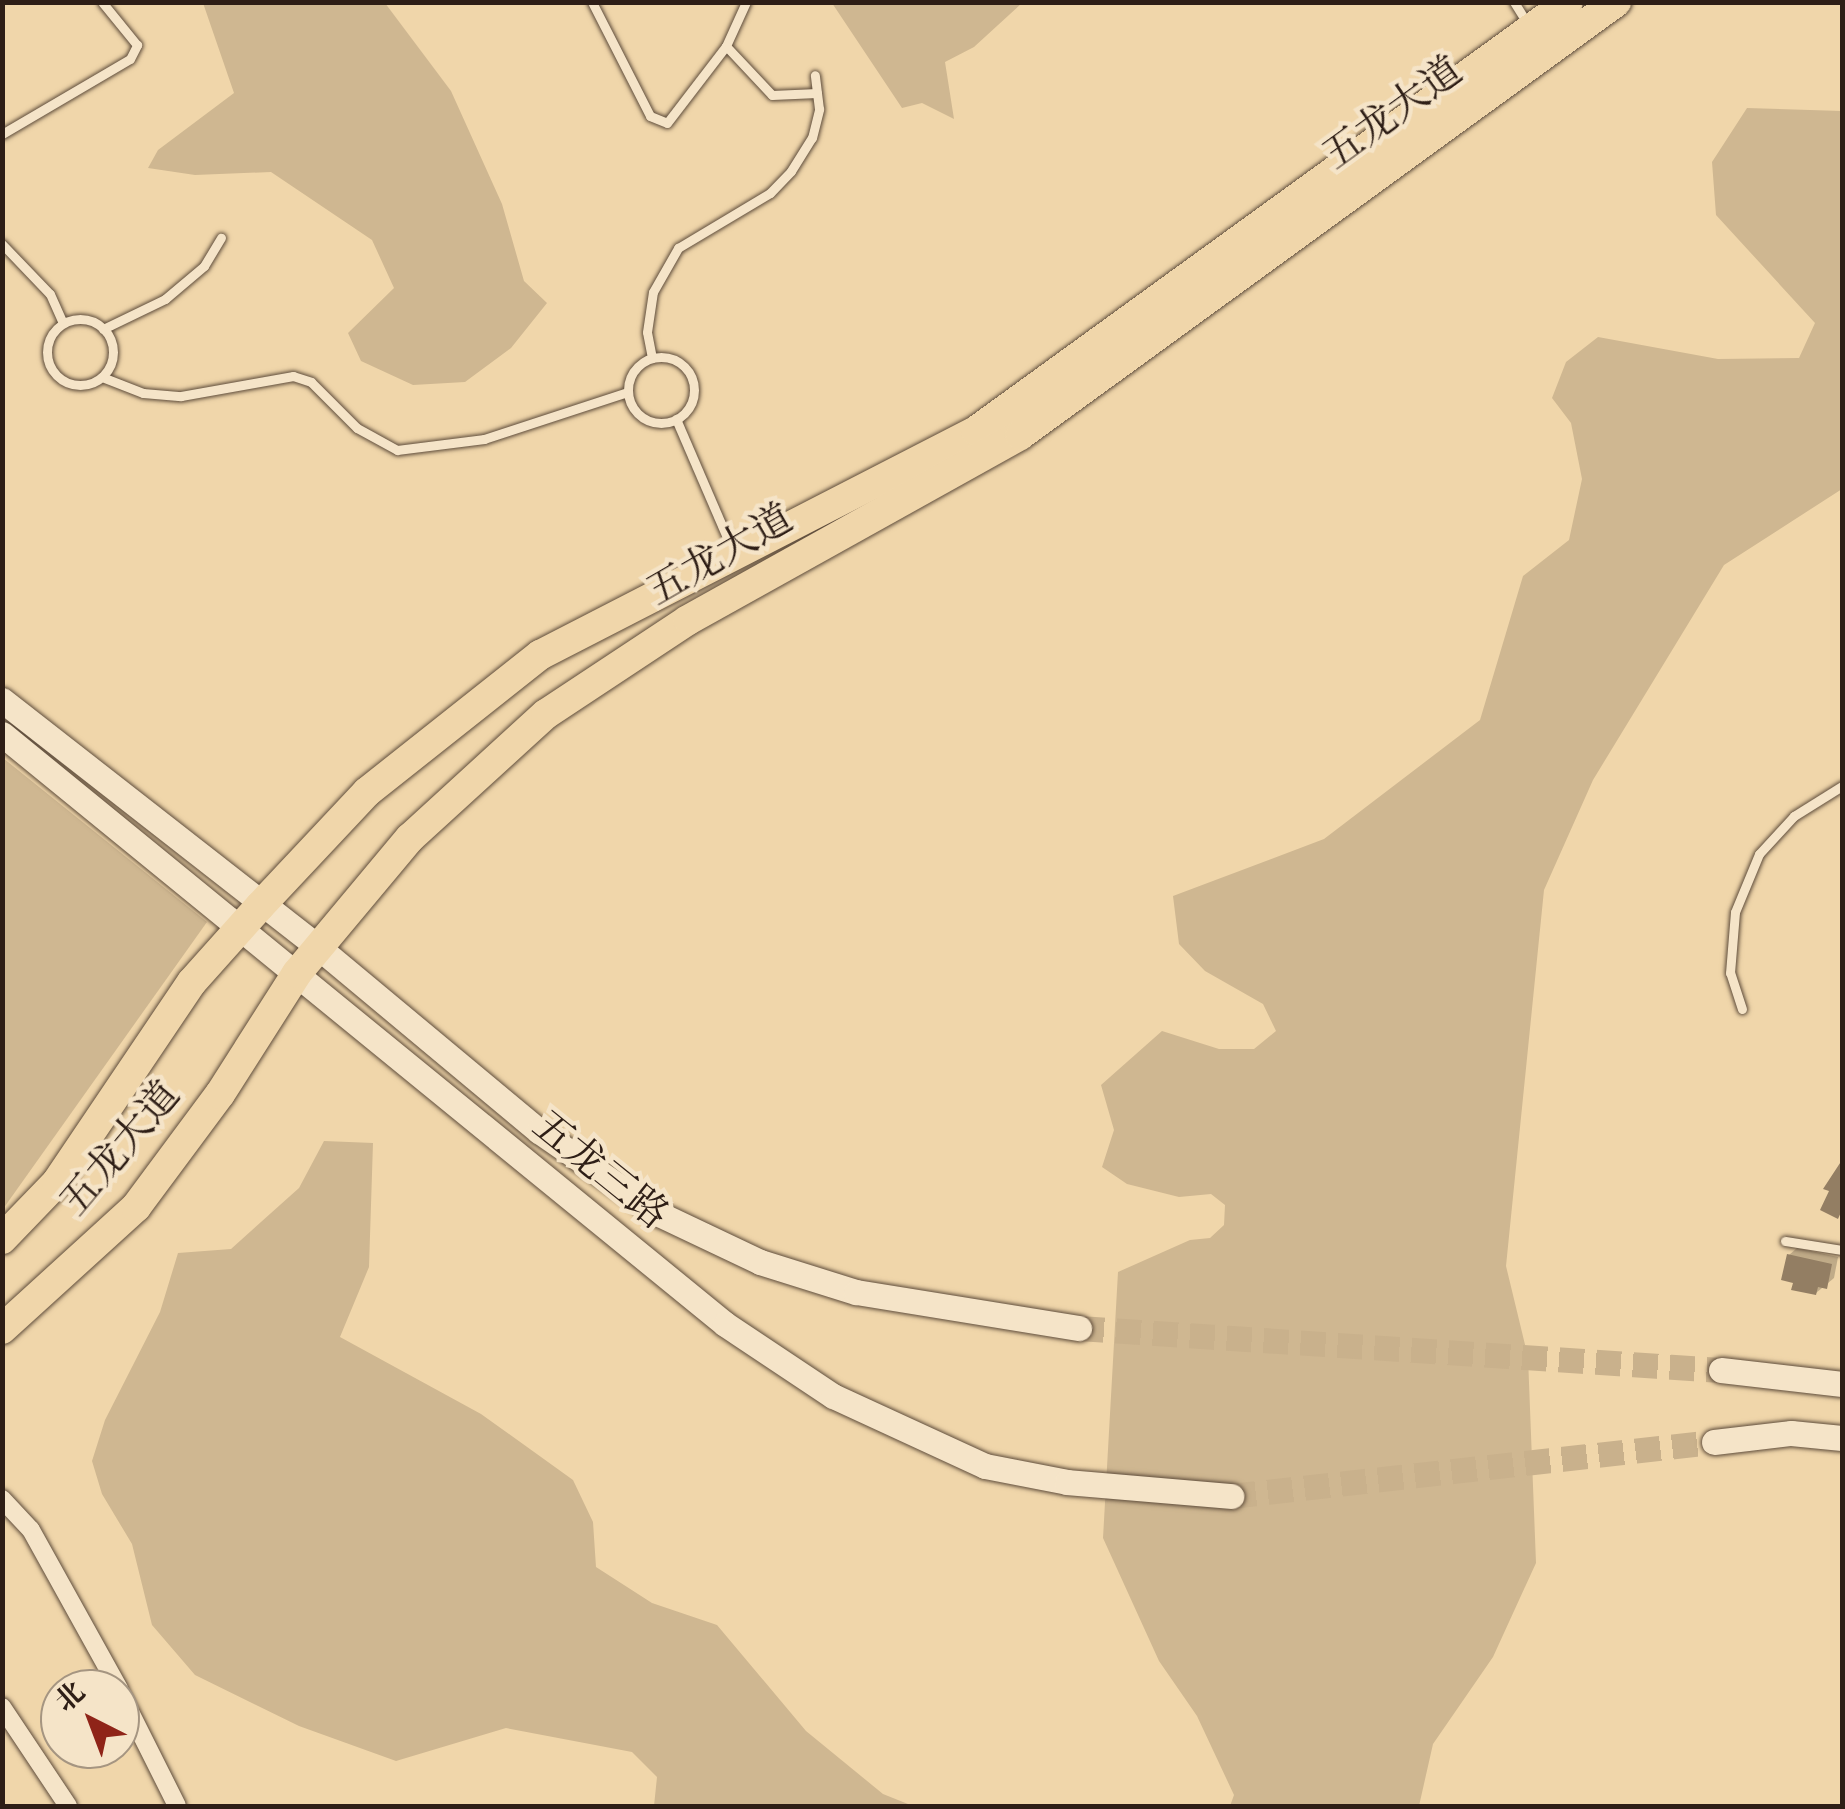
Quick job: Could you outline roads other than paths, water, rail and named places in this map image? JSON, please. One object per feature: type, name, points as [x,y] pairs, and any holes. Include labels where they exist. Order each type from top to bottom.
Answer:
[{"type":"main road","name":"五龙大道","points":[[2,1328],[136,1207],[220,1094],[297,973],[318,947],[410,838],[546,714],[688,620],[1020,435],[1541,42],[1568,2]]},
{"type":"main road","name":"五龙大道","points":[[2,1239],[58,1182],[192,982],[251,916],[367,792],[540,656],[976,430],[1541,42],[1616,2]]},
{"type":"main road","name":"五龙三路","points":[[2,700],[251,916],[297,973],[726,1324],[833,1396],[985,1466],[1067,1482],[1232,1496]]},
{"type":"main road","name":"五龙三路","points":[[2,734],[251,916],[318,947],[539,1131],[659,1214],[760,1262],[856,1292],[1079,1328]]},
{"type":"main road","points":[[1721,1370],[1842,1384]]},
{"type":"main road","points":[[1714,1442],[1792,1434],[1842,1438]]},
{"type":"street","points":[[2,1500],[32,1530],[108,1669]]},
{"type":"street","points":[[2,1707],[68,1806]]},
{"type":"street","points":[[140,1732],[177,1806]]},
{"type":"lane","points":[[2,134],[130,59],[137,45],[102,2]]},
{"type":"lane","points":[[592,2],[650,116],[666,122],[726,46],[746,2]]},
{"type":"lane","points":[[1514,2],[1541,42]]},
{"type":"lane","points":[[726,46],[772,95],[817,92]]},
{"type":"lane","points":[[652,358],[653,292],[678,248],[770,193],[792,171],[812,138],[815,75]]},
{"type":"lane","points":[[103,328],[165,299],[204,266],[221,238]]},
{"type":"lane","points":[[2,244],[50,294],[64,324]]},
{"type":"lane","points":[[102,377],[112,348],[103,328],[84,319],[64,324],[49,340],[53,372],[82,385],[102,377],[144,394],[180,396],[293,376],[311,382],[358,428],[396,450],[484,439],[628,392]]},
{"type":"lane","points":[[652,358],[674,359],[690,373],[690,404],[676,419],[645,419],[628,392],[634,370],[652,358]]},
{"type":"lane","points":[[676,419],[735,556]]},
{"type":"lane","points":[[1742,1009],[1730,973],[1735,912],[1759,854],[1794,816],[1842,786]]},
{"type":"lane","points":[[1785,1241],[1842,1250]]},
{"type":"tunnel","points":[[1079,1328],[1721,1370]]},
{"type":"tunnel","points":[[1231,1496],[1714,1442]]}]
